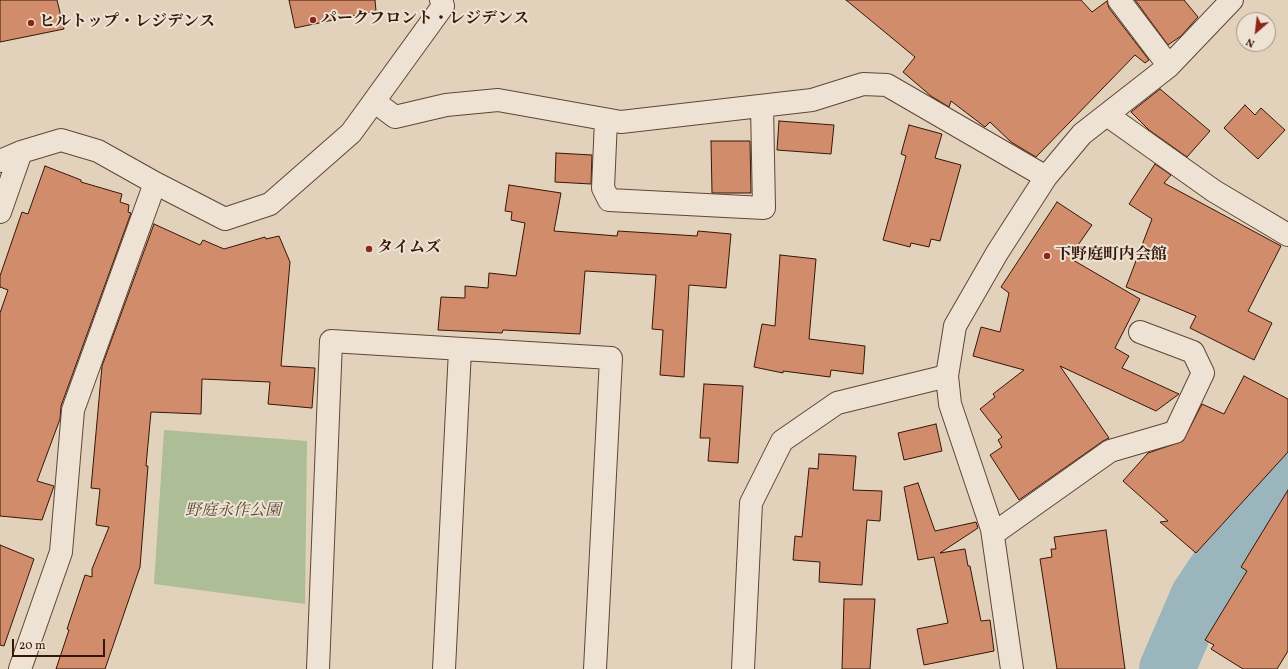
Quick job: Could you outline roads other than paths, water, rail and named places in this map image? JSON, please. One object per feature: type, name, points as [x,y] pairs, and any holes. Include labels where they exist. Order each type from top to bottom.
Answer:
[{"type":"street","points":[[0,161],[21,152],[61,140],[98,151],[155,183],[226,219],[270,204],[351,133],[375,102],[443,6],[441,0]]},
{"type":"street","points":[[1119,0],[1169,66]]},
{"type":"street","points":[[1012,669],[993,534],[950,404],[947,376],[955,326],[996,253],[1046,177],[1082,134],[1169,66],[1232,0]]},
{"type":"street","points":[[375,102],[395,117],[446,105],[498,100],[620,122],[812,100],[863,84],[887,85],[1046,177]]},
{"type":"street","points":[[606,120],[603,188],[609,200],[764,208],[762,106]]},
{"type":"street","points":[[1107,114],[1214,191],[1288,235]]},
{"type":"street","points":[[0,212],[21,152]]},
{"type":"street","points":[[20,669],[61,552],[73,410],[155,183]]},
{"type":"street","points":[[993,534],[1110,451],[1175,432],[1203,373],[1193,352],[1140,332]]},
{"type":"street","points":[[318,669],[331,341],[611,358],[595,669]]},
{"type":"street","points":[[444,669],[460,350]]},
{"type":"street","points":[[743,669],[751,503],[782,441],[837,403],[947,376]]},
{"type":"waterway","points":[[1167,669],[1198,597],[1252,516],[1288,449]]},
{"type":"place","name":"パークフロント・レジデンス","points":[[313,20]]},
{"type":"place","name":"ヒルトップ・レジデンス","points":[[31,23]]},
{"type":"place","name":"タイムズ","points":[[369,249]]},
{"type":"place","name":"下野庭町内会館","points":[[1047,256]]},
{"type":"park label","name":"野庭永作公園","points":[[233,512]]}]
